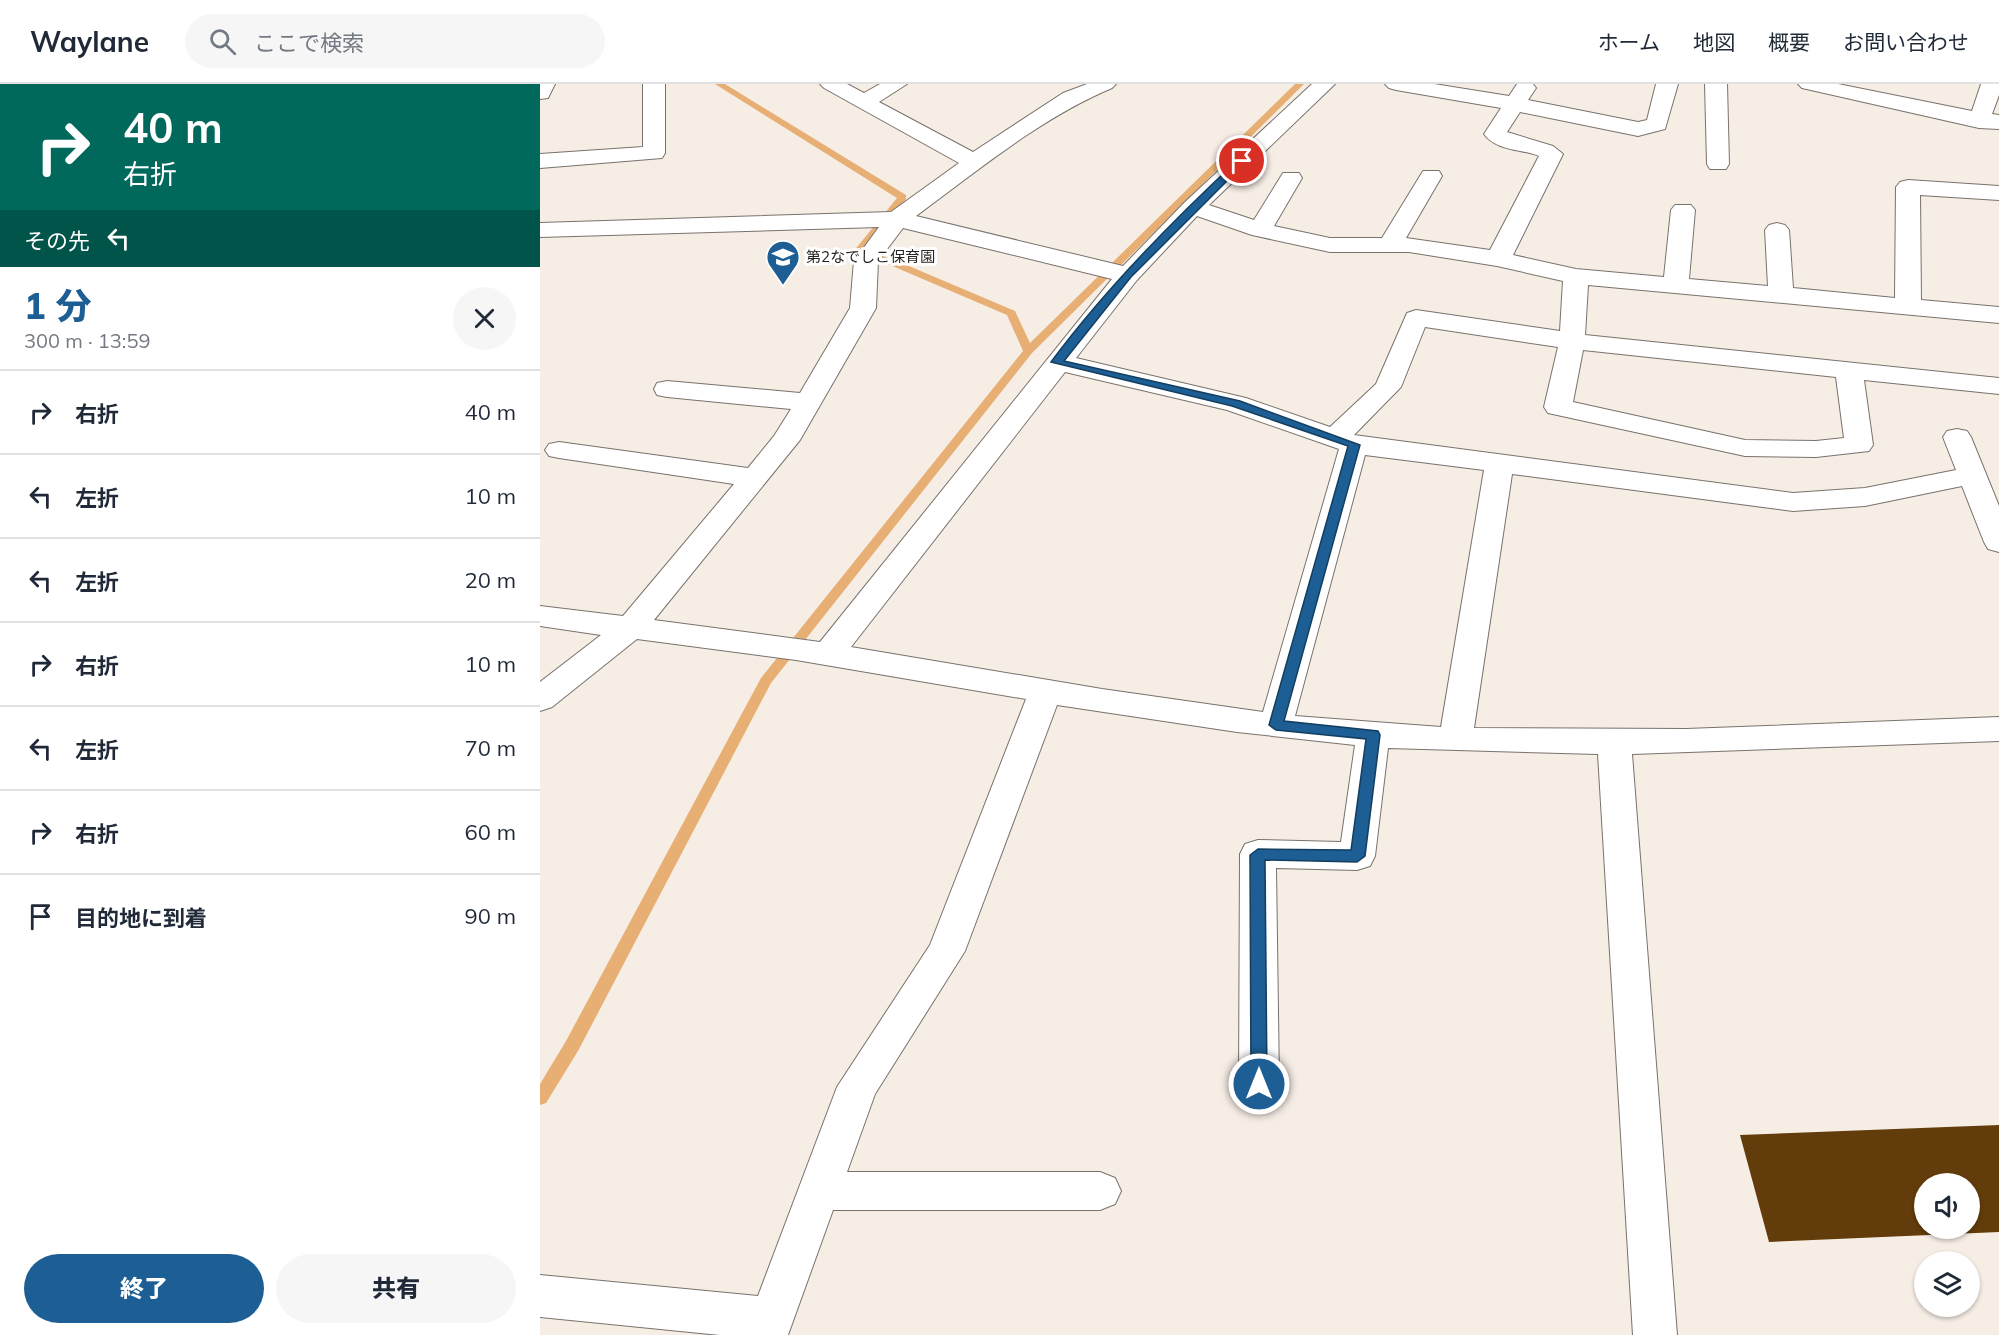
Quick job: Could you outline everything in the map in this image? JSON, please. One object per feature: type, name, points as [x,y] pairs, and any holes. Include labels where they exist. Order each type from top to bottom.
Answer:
[{"type":"street","points":[[540,93],[544,84]]},
{"type":"street","points":[[540,161],[654,153],[654,84]]},
{"type":"street","points":[[831,84],[974,162]]},
{"type":"street","points":[[863,102],[896,84]]},
{"type":"street","points":[[540,699],[630,629],[786,440],[863,308],[866,261],[897,219],[1074,91],[1105,84]]},
{"type":"street","points":[[823,653],[1127,275],[1193,207],[1324,84]]},
{"type":"street","points":[[1396,84],[1515,104],[1638,129],[1657,124],[1667,84]]},
{"type":"street","points":[[1502,259],[1500,254],[1552,154],[1544,149],[1505,141],[1495,134],[1528,84]]},
{"type":"street","points":[[1716,84],[1718,164]]},
{"type":"street","points":[[1809,84],[1871,90],[1989,122],[1992,84]]},
{"type":"street","points":[[1390,244],[1431,176]]},
{"type":"street","points":[[1260,230],[1291,178]]},
{"type":"street","points":[[1908,306],[1908,187],[1999,194]]},
{"type":"street","points":[[1193,207],[1260,230],[1330,245],[1390,244],[1502,259],[1515,264],[1576,276],[1999,315]]},
{"type":"street","points":[[1676,285],[1683,210]]},
{"type":"street","points":[[540,230],[897,219],[1127,275]]},
{"type":"street","points":[[1777,230],[1781,295]]},
{"type":"street","points":[[1576,276],[1572,341],[1557,407],[1745,448],[1816,449],[1859,445],[1849,371]]},
{"type":"street","points":[[1276,725],[1344,441],[1388,387],[1416,318],[1572,341],[1999,386]]},
{"type":"street","points":[[1057,362],[1236,404],[1344,441],[1792,501],[1865,497],[1972,475]]},
{"type":"street","points":[[666,390],[808,402]]},
{"type":"street","points":[[1957,437],[1999,542]]},
{"type":"street","points":[[559,450],[755,478]]},
{"type":"street","points":[[1456,738],[1499,463]]},
{"type":"street","points":[[540,616],[823,653],[1046,692],[1276,725],[1373,735],[1614,741],[1999,729]]},
{"type":"street","points":[[540,1296],[769,1327],[856,1087],[946,951],[1046,692]]},
{"type":"street","points":[[1259,1084],[1258,855],[1357,856],[1373,735]]},
{"type":"street","points":[[1614,741],[1655,1335]]},
{"type":"street","points":[[818,1191],[1100,1191]]},
{"type":"building","points":[[1999,1125],[1999,1232],[1980,1233],[1980,1173],[1914,1173],[1914,1236],[1769,1242],[1740,1135]]},
{"type":"waterway","points":[[719,84],[903,197],[857,254],[886,260],[1011,313],[1028,351]]},
{"type":"waterway","points":[[1028,351],[1300,84]]},
{"type":"waterway","points":[[540,1098],[572,1046],[766,681],[1028,351]]},
{"type":"place","name":"第2なでしこ保育園","points":[[783,286]]},
{"type":"route","points":[[1242,161],[1193,207],[1128,275],[1057,362],[1236,404],[1354,445],[1276,725],[1373,735],[1357,856],[1258,855],[1259,1084]]}]
